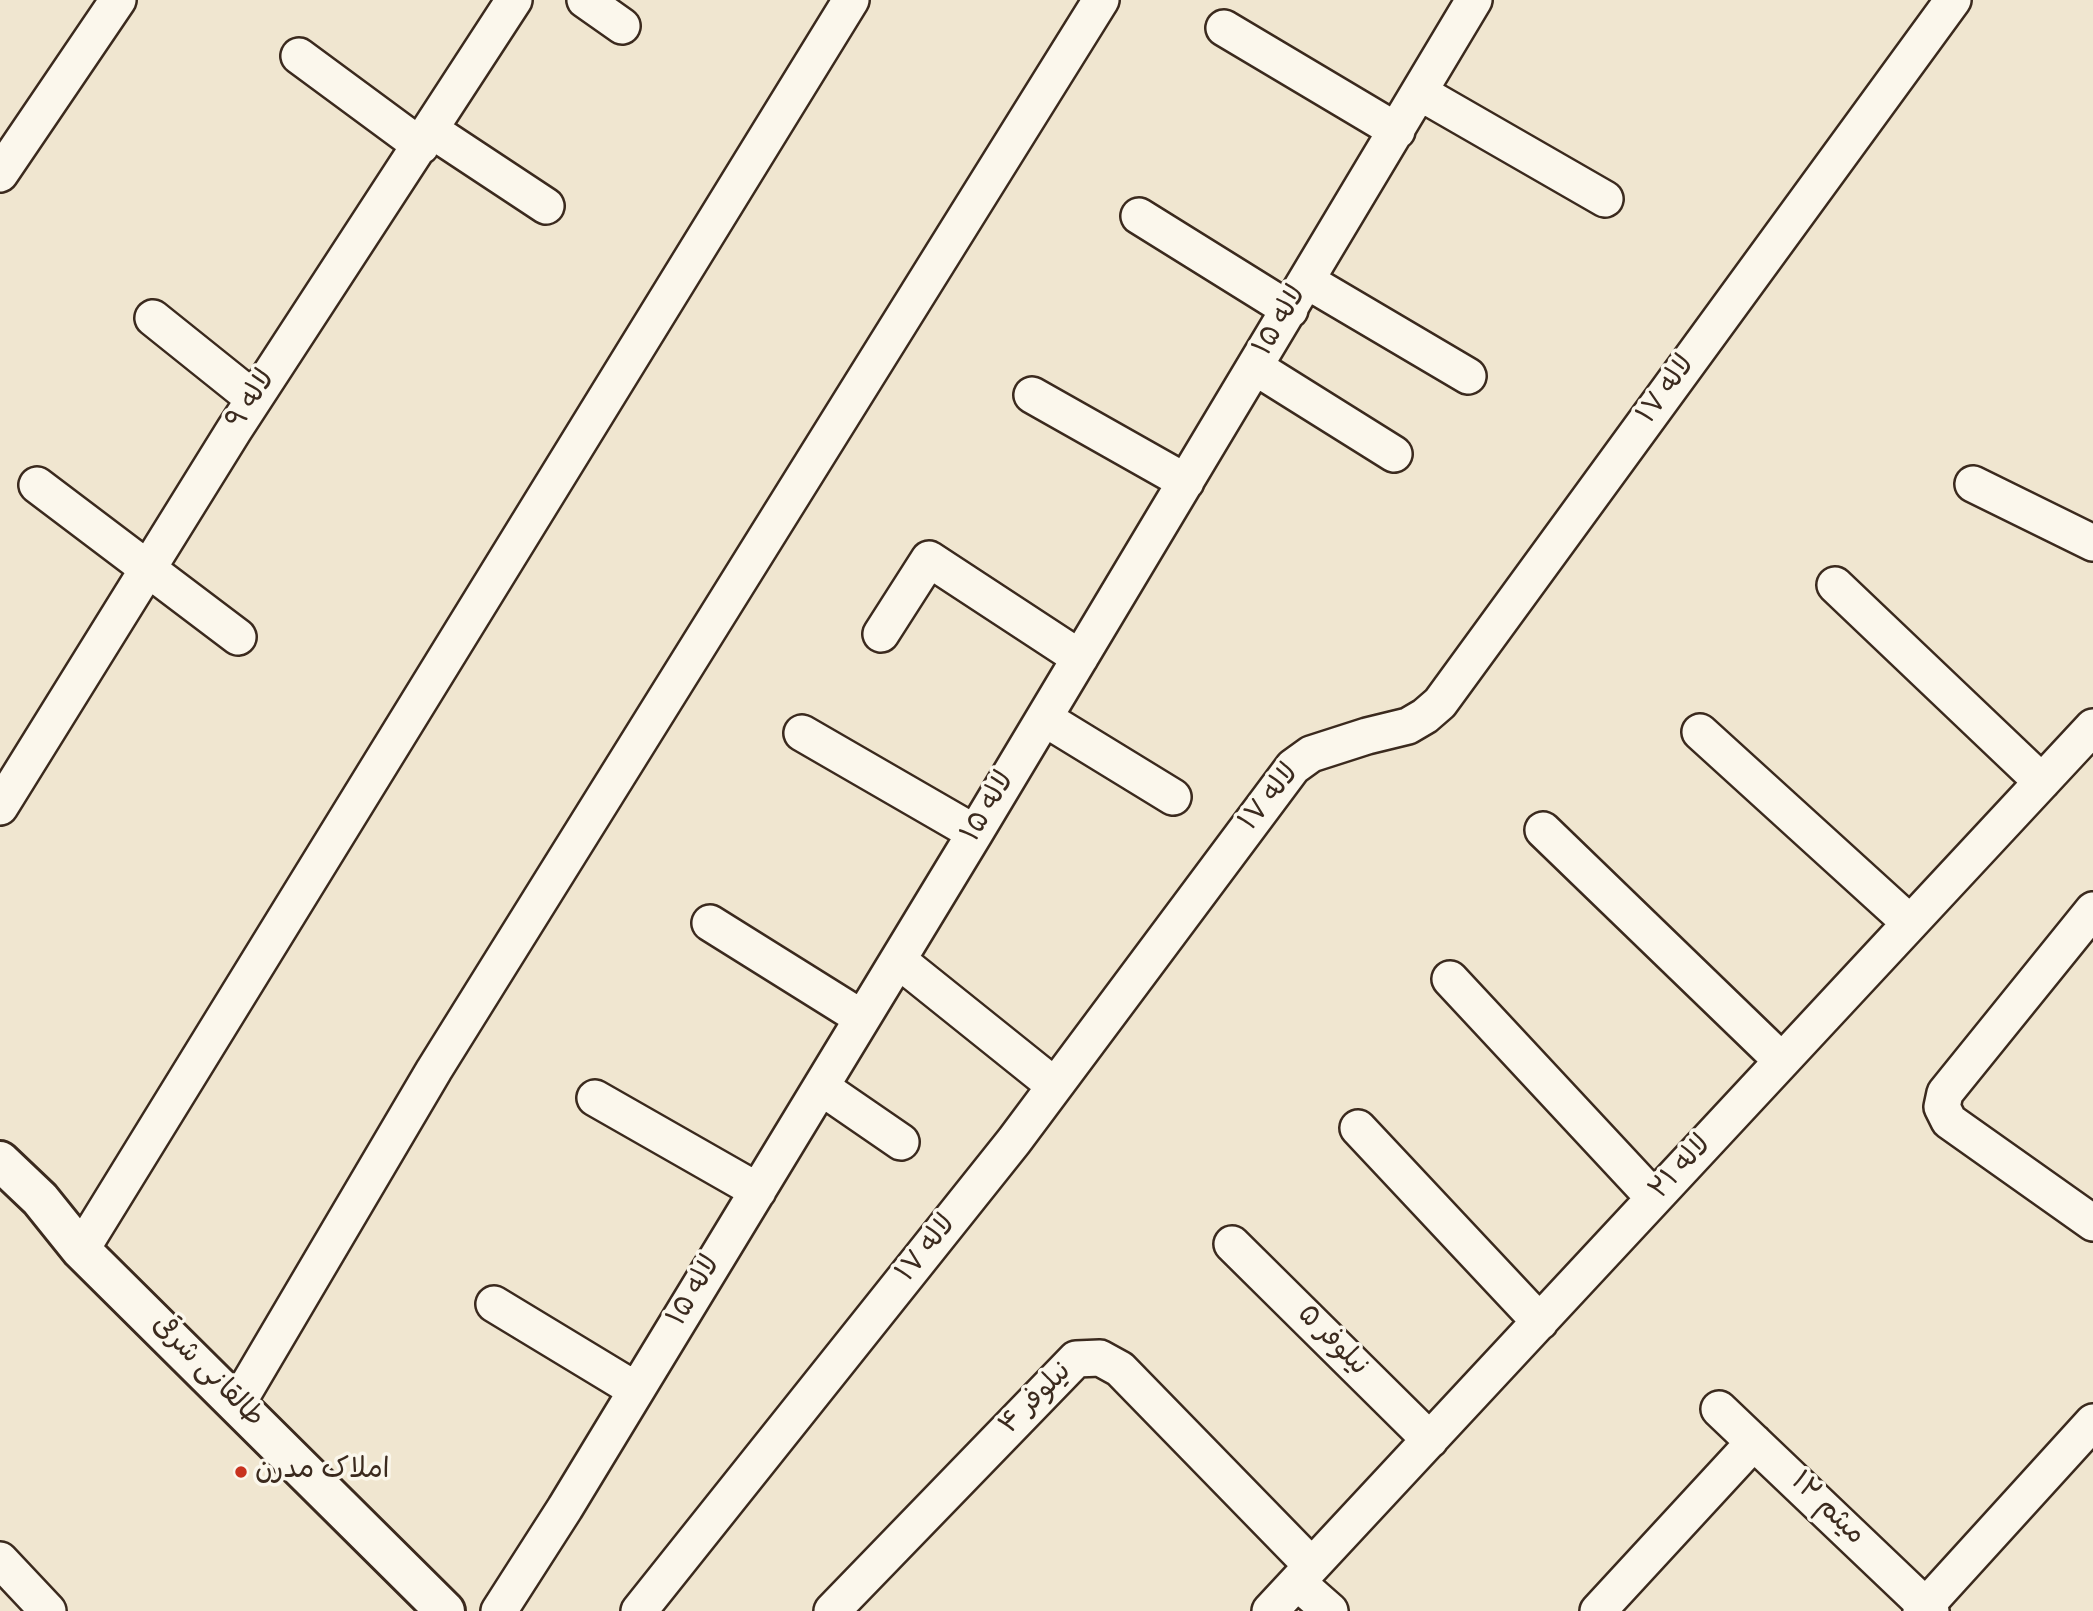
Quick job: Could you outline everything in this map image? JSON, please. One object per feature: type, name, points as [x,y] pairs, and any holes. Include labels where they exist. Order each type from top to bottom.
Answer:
[{"type":"street","points":[[0,174],[118,0]]},
{"type":"street","points":[[585,0],[622,26]]},
{"type":"street","points":[[81,1250],[851,0]]},
{"type":"street","points":[[237,1404],[434,1070],[1101,0]]},
{"type":"street","name":"لاله ۱۵","points":[[499,1611],[975,833],[1474,0]]},
{"type":"street","name":"لاله ۱۷","points":[[639,1611],[1006,1152],[1293,767],[1311,754],[1408,726],[1440,703],[1953,0]]},
{"type":"street","name":"لاله ۹","points":[[0,807],[254,399],[426,138],[507,3]]},
{"type":"street","points":[[1224,28],[1397,131]]},
{"type":"street","points":[[299,56],[426,138],[545,206]]},
{"type":"street","points":[[1419,92],[1605,200]]},
{"type":"street","points":[[1139,216],[1298,296],[1468,376]]},
{"type":"street","points":[[153,318],[254,399]]},
{"type":"street","points":[[1255,367],[1394,454]]},
{"type":"street","points":[[1032,395],[1186,482]]},
{"type":"street","points":[[1973,484],[2093,543]]},
{"type":"street","points":[[37,485],[238,636]]},
{"type":"street","points":[[881,634],[929,559],[1080,658]]},
{"type":"street","points":[[1835,585],[2042,782]]},
{"type":"street","points":[[1044,718],[1173,797]]},
{"type":"street","name":"لاله ۲۱","points":[[1270,1611],[2093,727]]},
{"type":"street","points":[[1700,732],[1910,923]]},
{"type":"street","points":[[802,733],[975,833]]},
{"type":"street","points":[[1543,830],[1782,1061]]},
{"type":"street","points":[[2093,910],[1945,1093],[1942,1107],[1950,1121],[2093,1223]]},
{"type":"street","points":[[710,923],[862,1018]]},
{"type":"street","points":[[898,960],[1055,1086]]},
{"type":"street","points":[[1450,979],[1654,1198]]},
{"type":"street","points":[[821,1087],[901,1142]]},
{"type":"street","points":[[595,1097],[758,1191]]},
{"type":"street","points":[[1359,1128],[1539,1322]]},
{"type":"street","name":"طالقانی شرقی","points":[[0,1161],[40,1199],[81,1250],[445,1611]]},
{"type":"street","name":"نیلوفر ۵","points":[[1232,1244],[1430,1440]]},
{"type":"street","points":[[494,1304],[636,1390]]},
{"type":"street","name":"نیلوفر ۴","points":[[832,1611],[1076,1359],[1100,1358],[1120,1369],[1305,1574],[1330,1611]]},
{"type":"street","name":"میثم ۱۲","points":[[1719,1409],[1926,1609]]},
{"type":"street","points":[[1926,1609],[2093,1422]]},
{"type":"street","points":[[1598,1611],[1754,1442]]},
{"type":"street","points":[[0,1560],[48,1611]]},
{"type":"place","name":"املاک مدرن","points":[[241,1472]]}]
